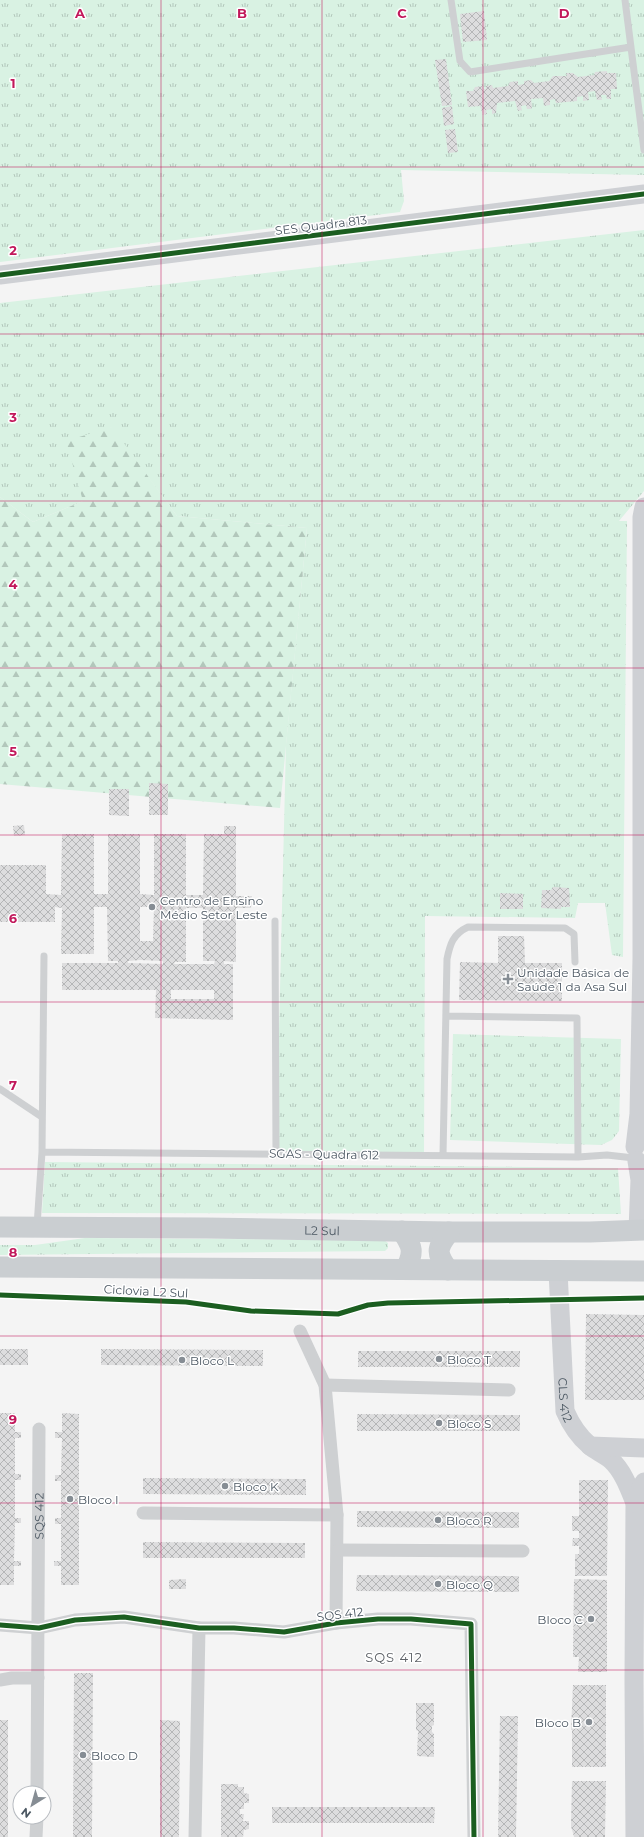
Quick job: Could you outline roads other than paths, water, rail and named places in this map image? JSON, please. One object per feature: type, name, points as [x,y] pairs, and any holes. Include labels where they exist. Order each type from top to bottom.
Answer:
[{"type":"main road","name":"L2 Sul","points":[[0,1227],[449,1232],[590,1232],[641,1230]]},
{"type":"main road","points":[[402,1231],[410,1242],[412,1250],[411,1258],[406,1269]]},
{"type":"main road","points":[[448,1270],[441,1260],[438,1252],[440,1243],[449,1232]]},
{"type":"main road","points":[[0,1268],[644,1271]]},
{"type":"street","name":"SES Quadra 813","points":[[0,275],[644,194]]},
{"type":"street","points":[[641,1230],[639,1114],[643,951],[642,517],[644,507]]},
{"type":"street","name":"CLS 412","points":[[558,1271],[565,1411],[571,1424],[590,1446],[611,1460],[624,1477],[635,1502]]},
{"type":"street","name":"SQS 412","points":[[300,1331],[325,1385],[337,1515],[338,1550],[336,1623]]},
{"type":"street","points":[[325,1385],[509,1390]]},
{"type":"street","name":"SQS 412","points":[[37,1785],[39,1429]]},
{"type":"street","points":[[590,1446],[644,1448]]},
{"type":"street","points":[[635,1837],[635,1502],[644,1482]]},
{"type":"street","points":[[144,1513],[337,1515]]},
{"type":"street","points":[[338,1550],[523,1551]]},
{"type":"street","name":"SQS 412","points":[[0,1625],[39,1628],[75,1620],[124,1617],[199,1628],[234,1628],[284,1632],[336,1623],[378,1619],[411,1619],[471,1624],[474,1837]]},
{"type":"street","points":[[195,1837],[199,1628]]},
{"type":"street","points":[[0,1680],[12,1678],[38,1678]]},
{"type":"street","points":[[36,1837],[37,1825]]},
{"type":"lane","points":[[451,0],[460,61],[470,72],[631,47]]},
{"type":"lane","points":[[625,0],[644,150]]},
{"type":"lane","points":[[275,921],[276,1154]]},
{"type":"lane","points":[[443,1155],[448,959],[450,945],[454,936],[460,930],[468,927],[565,928],[574,934],[575,962]]},
{"type":"lane","points":[[37,1227],[42,1152],[44,956]]},
{"type":"lane","points":[[446,1016],[577,1018],[578,1156]]},
{"type":"lane","points":[[0,1089],[42,1117]]},
{"type":"lane","name":"SGAS - Quadra 612","points":[[42,1152],[639,1156]]},
{"type":"place","name":"Centro de Ensino Médio Setor Leste","points":[[152,907]]},
{"type":"place","name":"Unidade Básica de Saúde 1 da Asa Sul","points":[[508,979]]},
{"type":"place","name":"Bloco T","points":[[439,1359]]},
{"type":"place","name":"Bloco L","points":[[182,1360]]},
{"type":"place","name":"Bloco S","points":[[439,1423]]},
{"type":"place","name":"Bloco K","points":[[225,1486]]},
{"type":"place","name":"Bloco I","points":[[70,1499]]},
{"type":"place","name":"Bloco R","points":[[438,1520]]},
{"type":"place","name":"Bloco Q","points":[[438,1584]]},
{"type":"place","name":"Bloco C","points":[[591,1619]]},
{"type":"place","name":"Bloco B","points":[[589,1722]]},
{"type":"place","name":"Bloco D","points":[[83,1755]]},
{"type":"district","name":"SQS 412","points":[[394,1657]]}]
